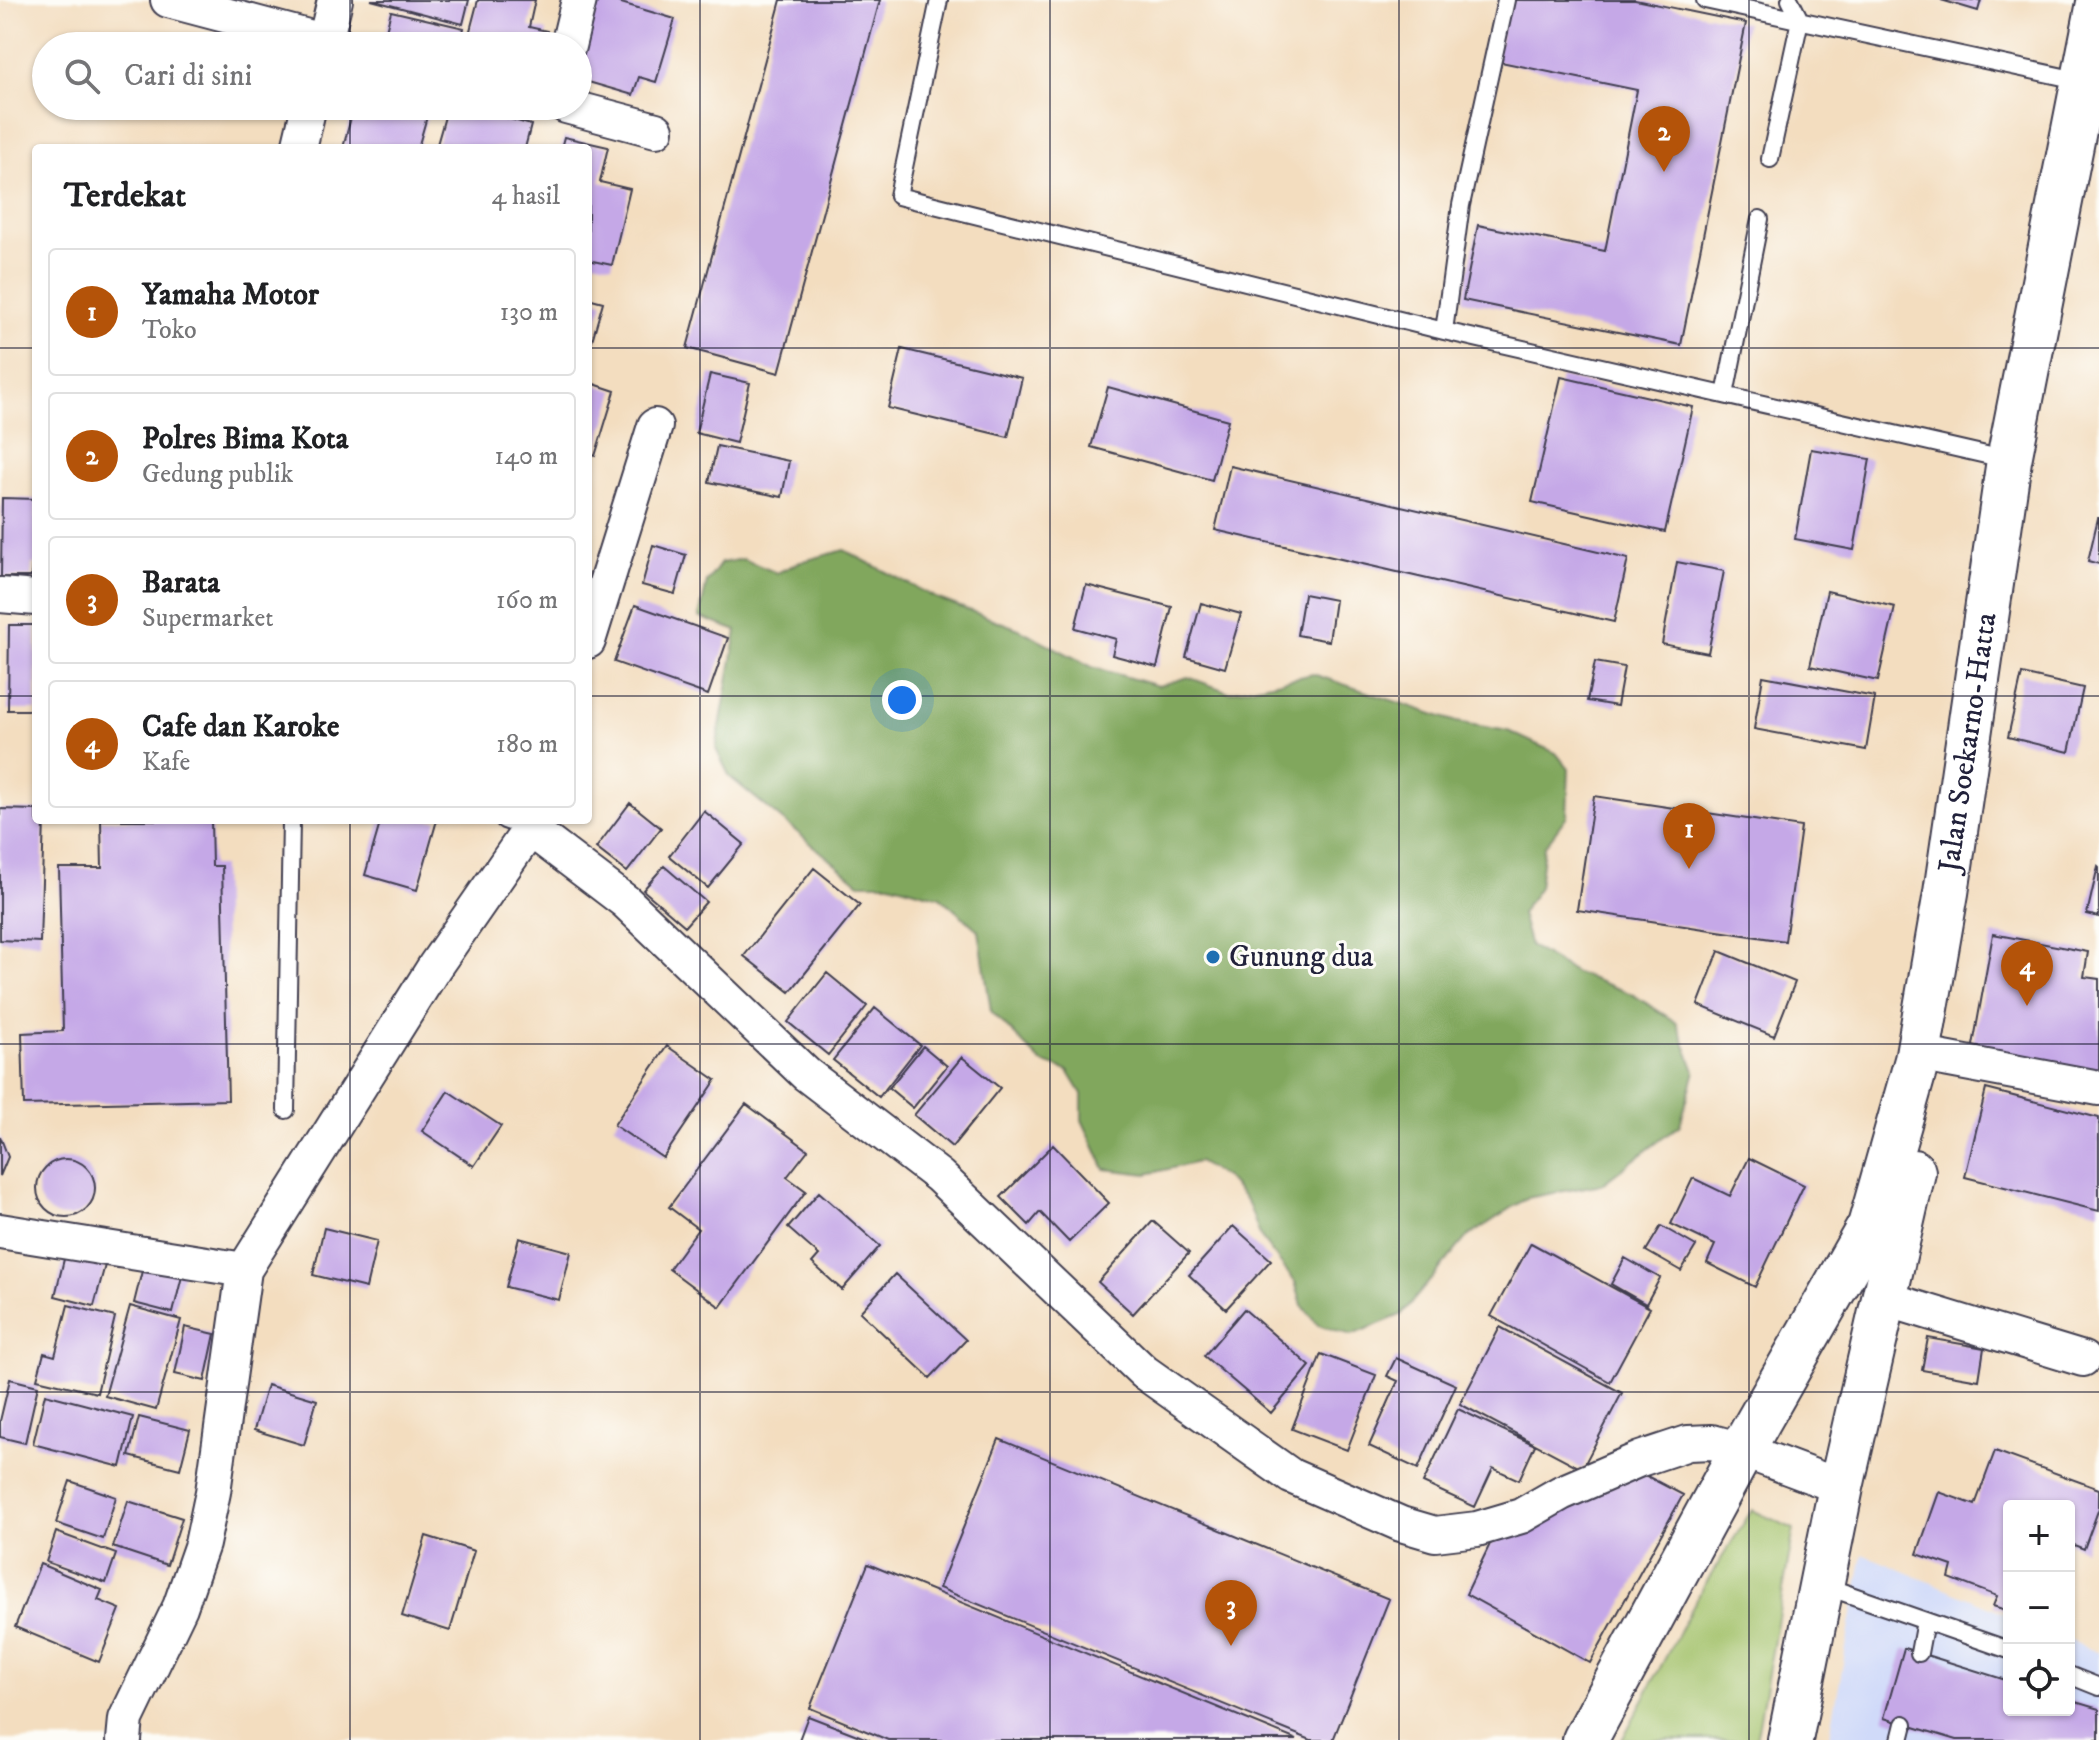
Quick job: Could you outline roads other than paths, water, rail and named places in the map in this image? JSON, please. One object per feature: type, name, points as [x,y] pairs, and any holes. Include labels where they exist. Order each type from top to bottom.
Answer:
[{"type":"highway","name":"Jalan Soekarno-Hatta","points":[[1585,1740],[1742,1450],[1870,1226],[1917,1060],[2020,462],[2057,270],[2083,81],[2099,3]]},
{"type":"highway","name":"Jalan Soekarno-Hatta","points":[[2057,270],[2099,123]]},
{"type":"highway","name":"Jalan Soekarno-Hatta","points":[[1790,1740],[1841,1487],[1939,1058],[1953,932],[2020,462]]},
{"type":"street","points":[[168,0],[284,32]]},
{"type":"street","points":[[332,32],[335,0]]},
{"type":"street","points":[[571,32],[579,0]]},
{"type":"street","points":[[592,113],[656,130]]},
{"type":"street","points":[[300,144],[306,120]]},
{"type":"street","points":[[592,628],[655,426]]},
{"type":"street","points":[[0,595],[32,598]]},
{"type":"street","points":[[124,1740],[126,1719],[180,1607],[202,1544],[213,1492],[244,1270],[521,824]]},
{"type":"street","points":[[523,824],[626,902],[806,1074],[939,1176],[1144,1372],[1291,1476],[1401,1524],[1435,1534],[1477,1529],[1521,1516],[1561,1493],[1640,1459],[1688,1443],[1712,1442],[1742,1450],[1841,1487]]},
{"type":"street","points":[[1939,1058],[2099,1088]]},
{"type":"street","points":[[0,1231],[244,1270]]},
{"type":"street","points":[[1883,1298],[2083,1359]]},
{"type":"lane","points":[[939,0],[898,196],[1444,331],[2020,462]]},
{"type":"lane","points":[[1444,331],[1461,205],[1506,0]]},
{"type":"lane","points":[[1705,0],[2083,81]]},
{"type":"lane","points":[[1770,159],[1800,20],[1790,0]]},
{"type":"lane","points":[[1725,395],[1760,219]]},
{"type":"lane","points":[[286,1110],[291,824]]},
{"type":"lane","points":[[1821,1585],[2003,1648]]},
{"type":"lane","points":[[1919,1653],[1925,1621]]},
{"type":"lane","points":[[2075,1677],[2099,1687]]},
{"type":"place","name":"Polres Bima Kota","points":[[1664,172]]},
{"type":"place","name":"Yamaha Motor","points":[[1689,869]]},
{"type":"place","name":"Gunung dua","points":[[1213,957]]},
{"type":"place","name":"Cafe dan Karoke","points":[[2027,1006]]},
{"type":"place","name":"Barata","points":[[1231,1646]]}]
